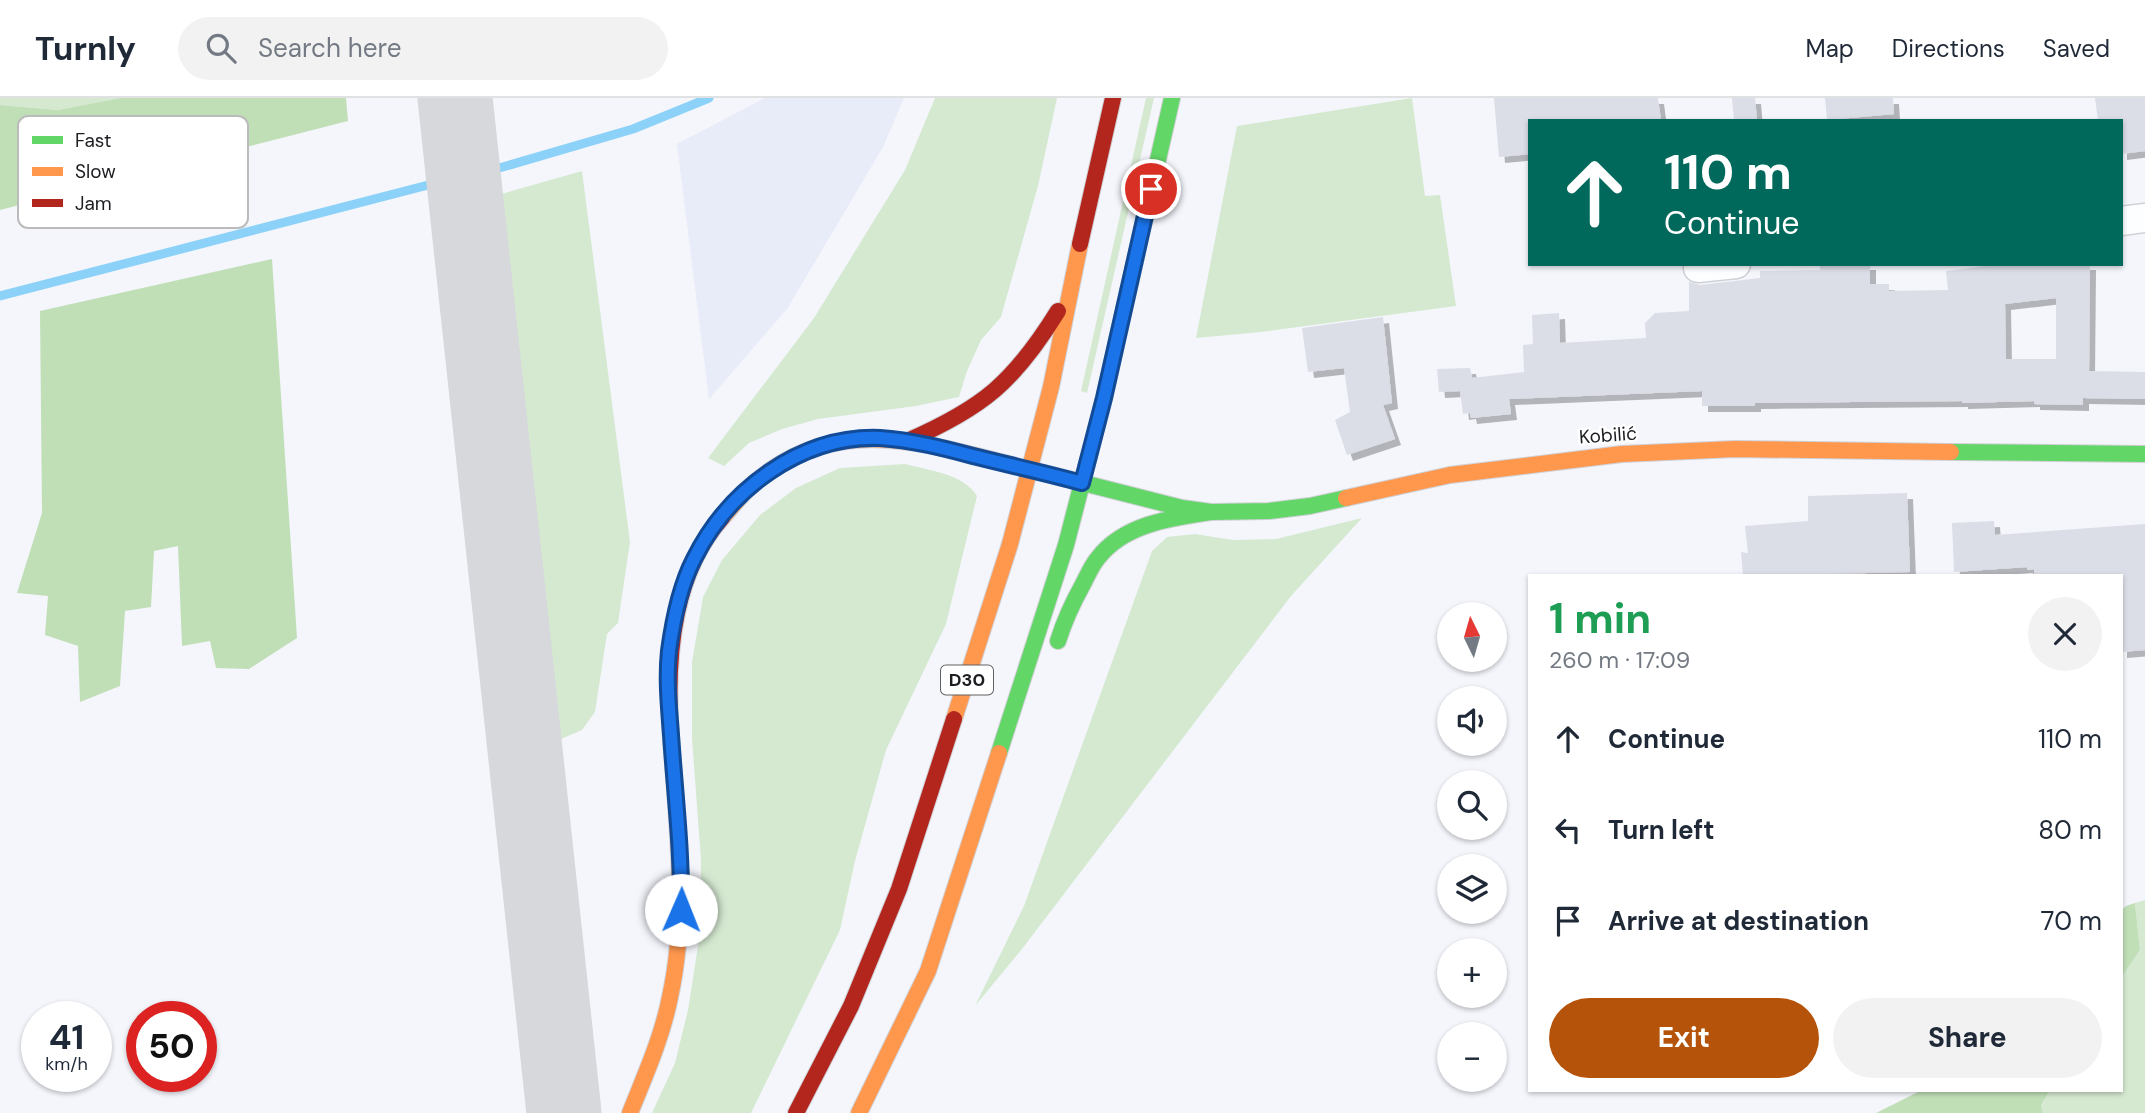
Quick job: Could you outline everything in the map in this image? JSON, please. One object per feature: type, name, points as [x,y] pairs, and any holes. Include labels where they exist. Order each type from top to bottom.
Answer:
[{"type":"main road","name":"D30","points":[[796,1113],[851,1006],[899,889],[1010,544],[1051,387],[1069,291],[1113,98]]},
{"type":"main road","name":"D30","points":[[859,1113],[928,971],[1066,545],[1104,398],[1172,98]]},
{"type":"main road","points":[[907,441],[962,415],[999,389],[1037,348],[1069,291]]},
{"type":"main road","name":"Kobilić","points":[[630,1113],[665,1019],[680,932],[682,865],[668,690],[669,651],[678,605],[694,559],[717,523],[739,496],[785,461],[820,446],[878,438],[907,441],[953,449],[1182,508],[1211,512],[1269,512],[1310,506],[1450,475],[1622,454],[1735,449],[2145,454]]},
{"type":"main road","points":[[1051,660],[1063,625],[1091,568],[1101,554],[1128,533],[1144,526],[1211,512]]},
{"type":"main road","points":[[966,858],[1001,799]]},
{"type":"street","points":[[2123,221],[2145,218]]},
{"type":"street","points":[[1698,268],[1716,266]]},
{"type":"shaded area","points":[[765,98],[904,98],[883,147],[787,309],[709,399],[677,144]]},
{"type":"green space","points":[[0,98],[120,98],[58,110],[0,105]]},
{"type":"green space","points":[[120,98],[346,98],[348,121],[248,147],[248,116],[18,116],[18,205],[0,210],[0,105],[58,110]]},
{"type":"green space","points":[[935,98],[1057,98],[1038,186],[1001,317],[981,340],[959,397],[916,406],[818,419],[782,429],[749,443],[724,466],[708,458],[814,318],[905,170]]},
{"type":"green space","points":[[1146,98],[1154,98],[1087,393],[1081,391]]},
{"type":"green space","points":[[1412,98],[1425,196],[1440,195],[1456,306],[1196,338],[1237,126]]},
{"type":"green space","points":[[582,171],[630,542],[618,623],[607,634],[595,712],[582,730],[549,744],[487,198]]},
{"type":"green space","points":[[272,259],[297,638],[249,669],[216,668],[210,641],[182,646],[178,546],[154,551],[151,607],[125,611],[120,686],[80,702],[78,646],[45,635],[48,596],[17,593],[42,513],[40,311]]},
{"type":"green space","points":[[905,464],[955,478],[977,496],[946,624],[886,750],[855,861],[840,930],[751,1113],[652,1113],[675,1063],[688,1010],[700,933],[701,860],[692,739],[692,662],[703,597],[722,560],[760,515],[796,488],[840,468]]},
{"type":"green space","points":[[1362,518],[1291,596],[1022,949],[975,1006],[1024,906],[1152,551],[1167,537],[1195,534],[1233,540],[1276,539]]},
{"type":"green space","points":[[2145,900],[2145,1113],[2043,1113],[2041,1107],[2049,1092],[2123,1092],[2123,975],[2140,950],[2135,903]]},
{"type":"green space","points":[[2135,903],[2140,950],[2123,975],[2123,909]]},
{"type":"green space","points":[[1918,1092],[2049,1092],[2041,1106],[2043,1113],[1876,1113]]},
{"type":"building","points":[[1494,98],[1658,98],[1661,119],[1528,119],[1528,154],[1499,157]]},
{"type":"building","points":[[1732,98],[1755,98],[1757,119],[1734,119]]},
{"type":"building","points":[[1825,98],[1893,98],[1894,114],[1827,119]]},
{"type":"building","points":[[2095,98],[2145,98],[2145,151],[2123,154],[2123,119],[2098,119]]},
{"type":"building","points":[[1820,266],[1870,266],[1870,284],[1889,284],[1889,291],[1948,290],[1946,271],[1986,266],[2090,266],[2089,371],[2145,372],[2145,399],[2083,398],[2083,405],[2034,404],[2034,401],[1962,401],[1702,406],[1702,391],[1509,399],[1511,414],[1471,418],[1470,413],[1463,414],[1460,391],[1439,392],[1437,369],[1470,368],[1472,378],[1524,372],[1523,345],[1533,344],[1532,315],[1559,313],[1560,343],[1646,338],[1645,323],[1655,313],[1689,311],[1689,282],[1700,285],[1760,278],[1760,271],[1820,270]],"holes":[[[2056,298],[2056,359],[2006,359],[2005,304]]]},
{"type":"building","points":[[1383,317],[1392,403],[1383,405],[1395,439],[1347,455],[1335,420],[1350,412],[1344,368],[1308,372],[1302,328]]},
{"type":"building","points":[[1907,493],[1910,572],[1743,574],[1741,552],[1748,553],[1745,526],[1808,521],[1808,496]]},
{"type":"building","points":[[1994,521],[1995,535],[2145,524],[2145,650],[2123,652],[2123,574],[2034,574],[2034,569],[2027,570],[2027,567],[1954,572],[1952,523]]},
{"type":"waterway","points":[[489,171],[633,129],[709,98]]},
{"type":"waterway","points":[[0,296],[436,183]]},
{"type":"taxiway","points":[[455,98],[564,1113]]},
{"type":"traffic: fast","points":[[999,753],[1066,545],[1104,398],[1172,98]]},
{"type":"traffic: fast","points":[[1951,452],[2145,454]]},
{"type":"traffic: fast","points":[[1024,468],[1182,508],[1211,512],[1269,511],[1346,498]]},
{"type":"traffic: fast","points":[[1058,641],[1091,568],[1109,547],[1121,537],[1149,524],[1211,512]]},
{"type":"traffic: slow","points":[[954,719],[1010,544],[1051,387],[1080,244]]},
{"type":"traffic: slow","points":[[722,518],[751,486],[783,462],[815,448],[849,441],[917,443],[1024,468]]},
{"type":"traffic: slow","points":[[1346,498],[1450,475],[1622,454],[1735,449],[1951,452]]},
{"type":"traffic: slow","points":[[630,1113],[662,1027],[676,962],[680,893],[670,720]]},
{"type":"traffic: slow","points":[[859,1113],[928,971],[999,753]]},
{"type":"traffic: jam","points":[[1080,244],[1113,98]]},
{"type":"traffic: jam","points":[[907,441],[956,417],[994,390],[1027,357],[1058,311]]},
{"type":"traffic: jam","points":[[670,720],[670,667],[677,613],[693,563],[722,518]]},
{"type":"traffic: jam","points":[[796,1113],[851,1006],[899,889],[954,719]]},
{"type":"route","points":[[681,910],[682,865],[668,690],[669,651],[678,605],[694,559],[717,523],[739,496],[785,461],[820,446],[849,440],[878,438],[953,449],[1082,483],[1151,189]]}]
